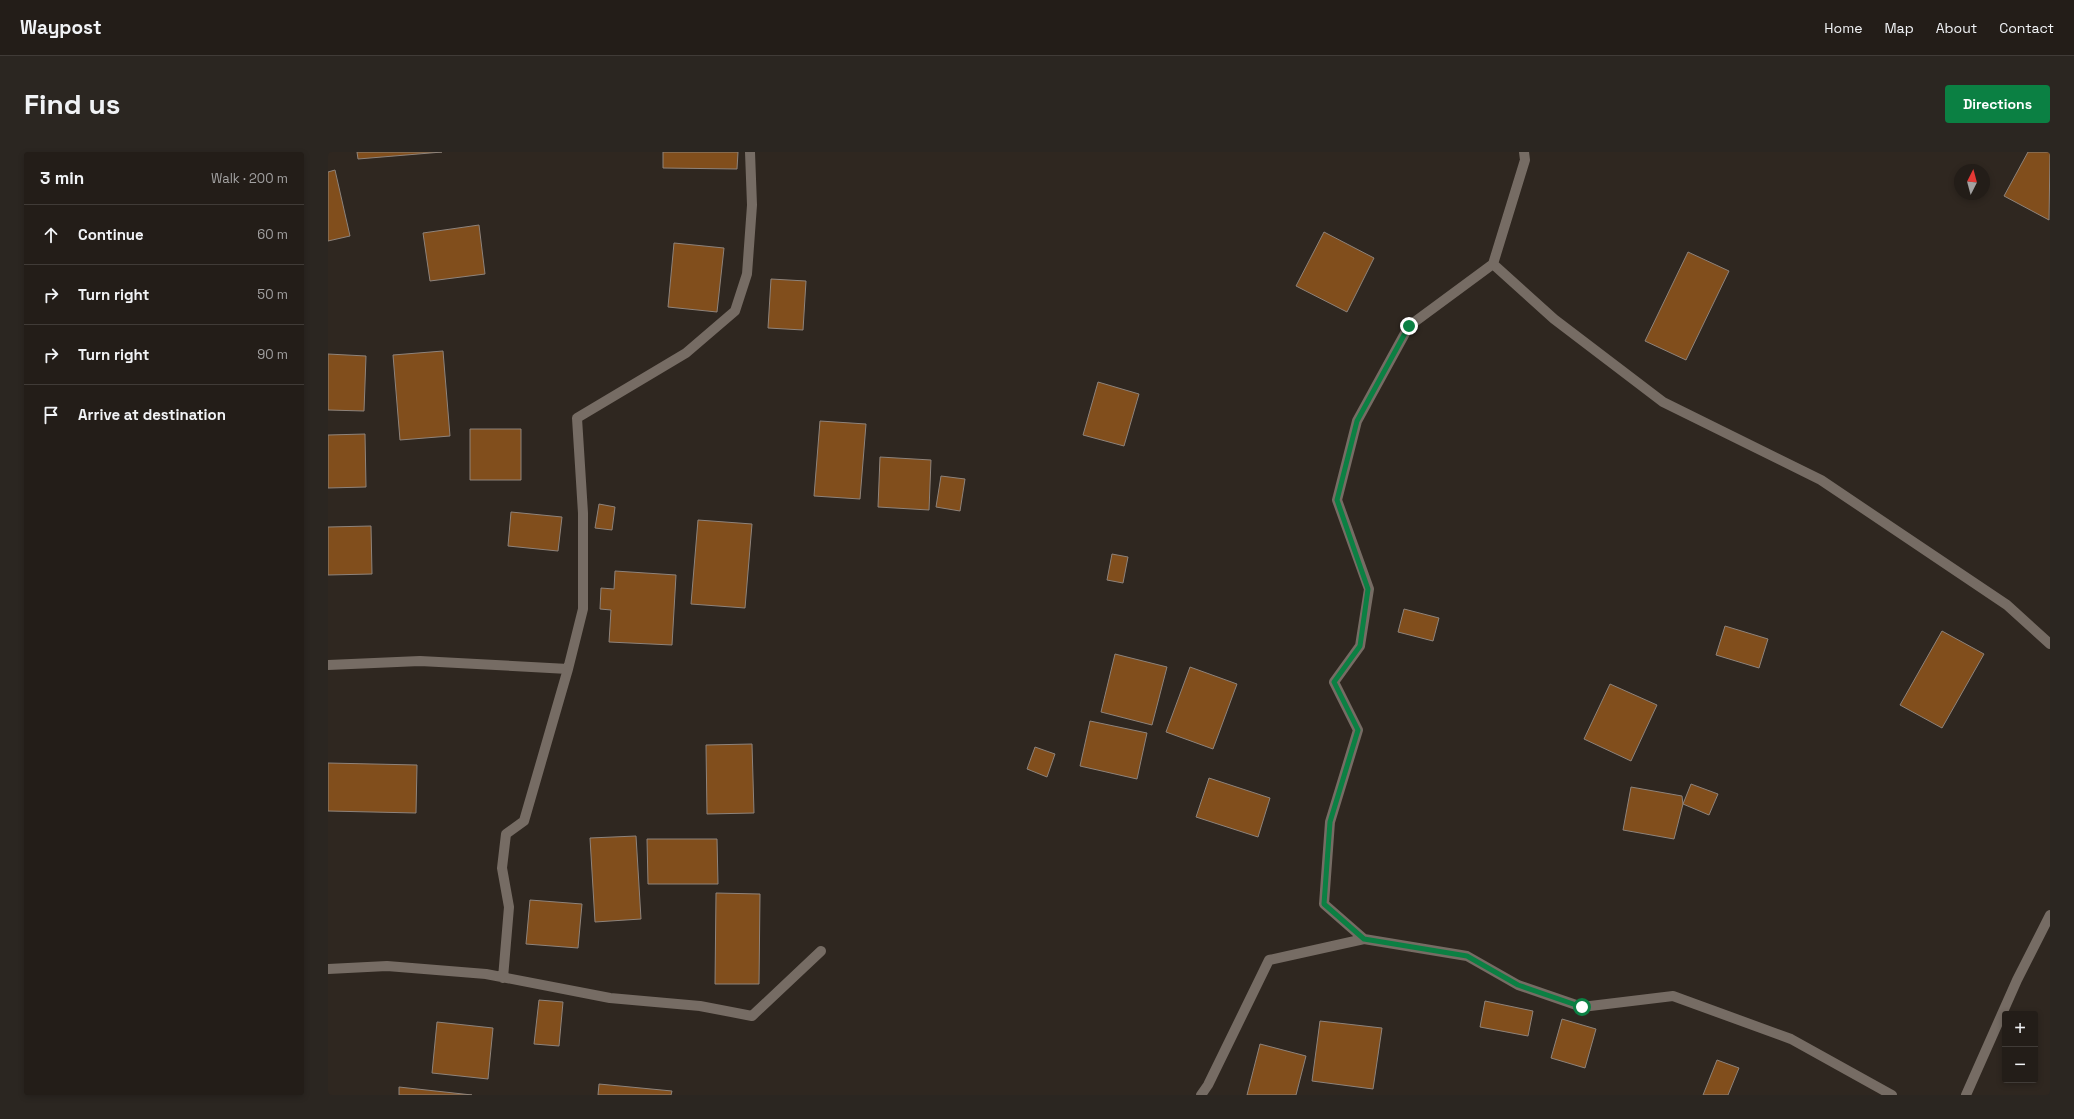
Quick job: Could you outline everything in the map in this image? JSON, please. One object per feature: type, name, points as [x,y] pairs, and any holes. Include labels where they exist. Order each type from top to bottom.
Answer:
[{"type":"street","points":[[503,978],[509,906],[502,868],[506,834],[524,821],[568,669],[583,609],[583,513],[577,418],[686,353],[735,311],[747,274],[752,205],[750,152]]},
{"type":"street","points":[[1364,939],[1324,904],[1330,822],[1358,730],[1334,682],[1360,646],[1368,589],[1337,500],[1357,421],[1409,326],[1493,264],[1525,160],[1524,152]]},
{"type":"street","points":[[1493,264],[1554,319],[1663,402],[1821,480],[2006,605],[2050,644]]},
{"type":"street","points":[[328,665],[420,661],[568,669]]},
{"type":"street","points":[[1966,1095],[2017,980],[2050,915]]},
{"type":"street","points":[[1201,1095],[1208,1085],[1269,960],[1364,939],[1467,956],[1518,985],[1582,1007],[1673,996],[1791,1039],[1892,1095]]},
{"type":"street","points":[[328,969],[386,966],[486,974],[610,998],[700,1006],[752,1016],[821,951]]},
{"type":"building","points":[[357,152],[442,152],[358,159]]},
{"type":"building","points":[[663,152],[738,152],[737,169],[663,168]]},
{"type":"building","points":[[2028,152],[2050,152],[2049,220],[2004,196]]},
{"type":"building","points":[[335,170],[350,236],[328,241],[328,172]]},
{"type":"building","points":[[479,225],[485,274],[430,281],[423,233]]},
{"type":"building","points":[[1324,232],[1374,258],[1347,312],[1296,286]]},
{"type":"building","points":[[674,243],[724,248],[717,312],[668,307]]},
{"type":"building","points":[[1688,252],[1729,271],[1686,360],[1645,341]]},
{"type":"building","points":[[771,279],[806,281],[803,330],[768,328]]},
{"type":"building","points":[[443,351],[450,436],[400,440],[393,355]]},
{"type":"building","points":[[328,354],[366,356],[364,411],[328,410]]},
{"type":"building","points":[[1098,382],[1139,394],[1124,446],[1083,435]]},
{"type":"building","points":[[820,421],[866,424],[860,499],[814,496]]},
{"type":"building","points":[[470,429],[521,429],[521,480],[470,480]]},
{"type":"building","points":[[365,434],[366,487],[328,488],[328,435]]},
{"type":"building","points":[[880,457],[931,460],[929,510],[878,507]]},
{"type":"building","points":[[941,476],[965,479],[960,511],[936,507]]},
{"type":"building","points":[[599,504],[615,507],[612,530],[595,528]]},
{"type":"building","points":[[511,512],[562,517],[558,551],[508,546]]},
{"type":"building","points":[[698,520],[752,524],[745,608],[691,604]]},
{"type":"building","points":[[371,526],[372,574],[328,575],[328,527]]},
{"type":"building","points":[[1112,554],[1128,557],[1123,583],[1107,580]]},
{"type":"building","points":[[615,571],[676,575],[672,645],[609,642],[611,610],[600,609],[601,588],[614,589]]},
{"type":"building","points":[[1404,609],[1439,618],[1433,641],[1398,632]]},
{"type":"building","points":[[1725,626],[1768,639],[1759,668],[1716,655]]},
{"type":"building","points":[[1942,631],[1984,654],[1942,728],[1900,705]]},
{"type":"building","points":[[1115,654],[1167,667],[1152,725],[1101,712]]},
{"type":"building","points":[[1190,667],[1237,684],[1213,749],[1166,732]]},
{"type":"building","points":[[1610,684],[1657,705],[1631,761],[1584,739]]},
{"type":"building","points":[[1090,721],[1147,733],[1137,779],[1080,766]]},
{"type":"building","points":[[752,744],[754,813],[707,814],[706,745]]},
{"type":"building","points":[[1035,747],[1055,754],[1047,777],[1027,769]]},
{"type":"building","points":[[328,763],[417,765],[416,813],[328,811]]},
{"type":"building","points":[[1209,778],[1270,798],[1258,837],[1196,817]]},
{"type":"building","points":[[1691,784],[1718,794],[1709,815],[1683,804]]},
{"type":"building","points":[[1631,787],[1682,796],[1683,804],[1674,839],[1623,830]]},
{"type":"building","points":[[636,836],[641,919],[595,922],[590,838]]},
{"type":"building","points":[[647,839],[717,839],[718,884],[648,884]]},
{"type":"building","points":[[716,893],[760,894],[759,984],[715,984]]},
{"type":"building","points":[[530,900],[582,904],[578,948],[526,944]]},
{"type":"building","points":[[539,1000],[563,1002],[559,1046],[534,1044]]},
{"type":"building","points":[[1485,1001],[1533,1011],[1528,1036],[1480,1027]]},
{"type":"building","points":[[1562,1019],[1596,1029],[1585,1068],[1551,1058]]},
{"type":"building","points":[[1320,1021],[1382,1028],[1373,1089],[1312,1081]]},
{"type":"building","points":[[437,1022],[493,1028],[488,1079],[432,1073]]},
{"type":"building","points":[[1260,1044],[1306,1056],[1296,1095],[1247,1095]]},
{"type":"building","points":[[1717,1060],[1739,1068],[1728,1095],[1703,1095]]},
{"type":"building","points":[[599,1084],[672,1091],[671,1095],[598,1095]]},
{"type":"building","points":[[399,1087],[472,1095],[399,1095]]},
{"type":"route","points":[[1409,326],[1357,421],[1337,500],[1368,589],[1360,646],[1334,682],[1358,730],[1330,822],[1324,904],[1364,939],[1467,956],[1518,985],[1582,1007]]}]
